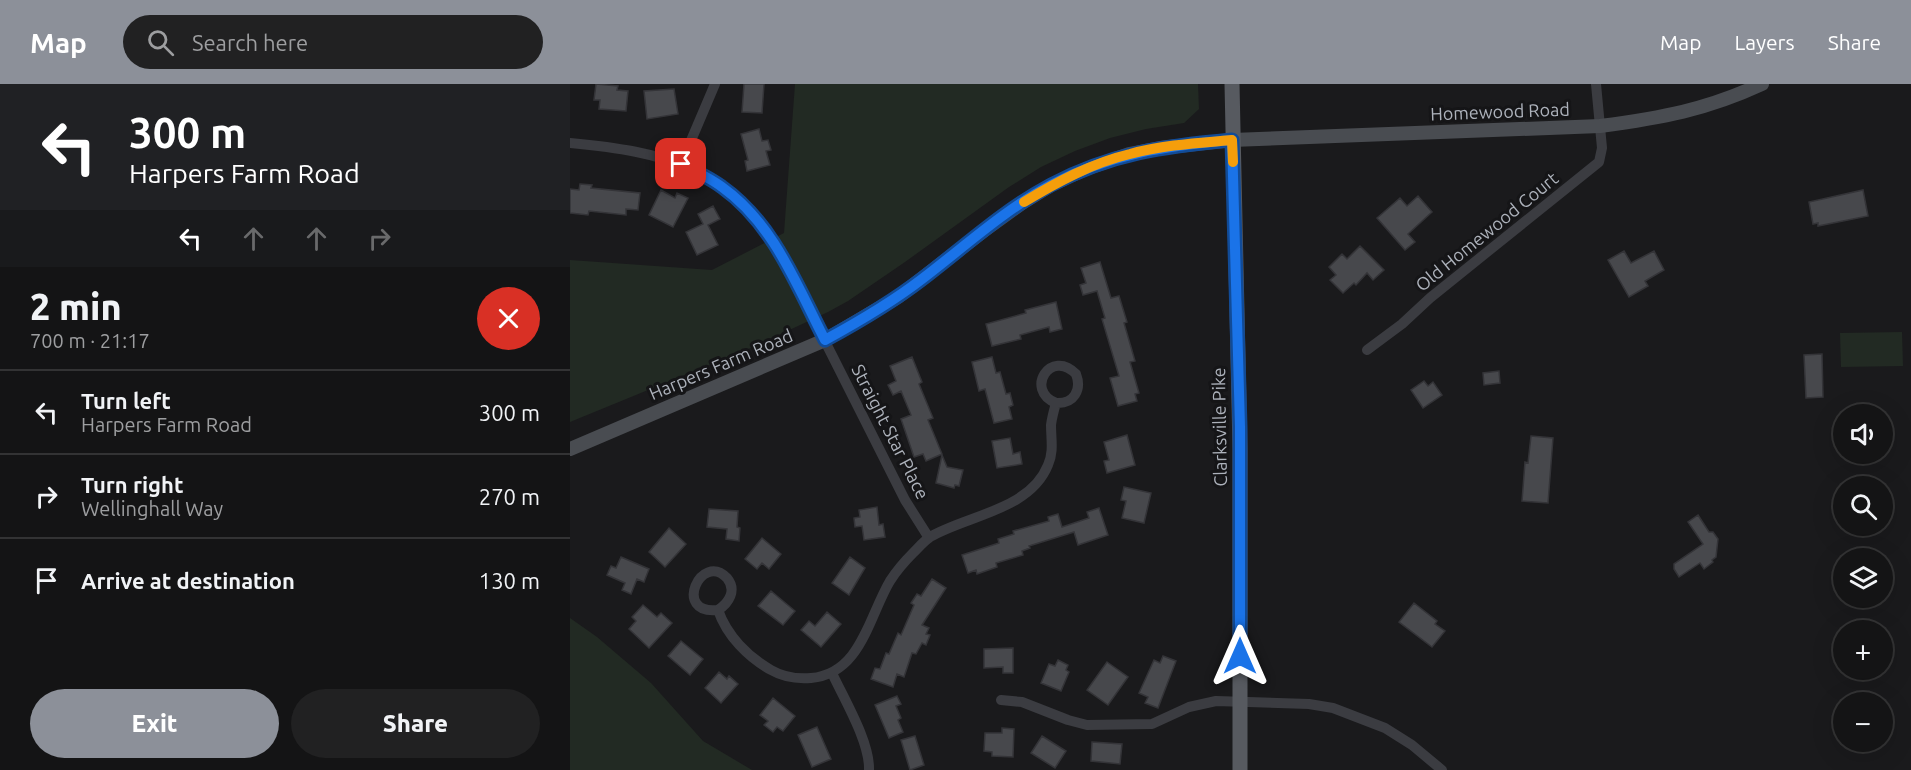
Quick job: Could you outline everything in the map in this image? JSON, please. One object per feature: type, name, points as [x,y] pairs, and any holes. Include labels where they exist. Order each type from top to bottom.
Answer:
[{"type":"main road","name":"Clarksville Pike","points":[[1232,84],[1240,427],[1239,770]]},
{"type":"main road","name":"Homewood Road","points":[[1232,140],[1600,126],[1693,111],[1732,98],[1762,84]]},
{"type":"main road","name":"Harpers Farm Road","points":[[570,449],[825,340],[898,297],[986,229],[1051,185],[1086,169],[1129,154],[1232,140]]},
{"type":"street","points":[[681,164],[700,124],[715,84]]},
{"type":"street","name":"Old Homewood Court","points":[[1366,350],[1402,324],[1430,298],[1599,162],[1602,148],[1596,84]]},
{"type":"street","name":"Straight Star Place","points":[[570,143],[635,150],[681,164],[722,187],[738,200],[767,232],[780,252],[905,500],[929,538]]},
{"type":"street","points":[[718,610],[730,637],[777,673],[805,678],[832,673],[853,656],[891,580],[901,566],[929,538],[1017,500],[1032,489],[1042,477],[1052,452],[1052,418],[1056,403]]},
{"type":"street","points":[[832,673],[865,746],[869,770]]},
{"type":"street","points":[[1001,700],[1022,702],[1077,723],[1098,726],[1152,724],[1200,703],[1216,701],[1309,704],[1333,708],[1385,728],[1412,745],[1442,770]]},
{"type":"shaded area","points":[[795,84],[1198,84],[1199,109],[1184,123],[1110,138],[1041,167],[1009,187],[848,301],[828,312],[753,347],[570,422],[570,260],[712,270],[784,233]]},
{"type":"shaded area","points":[[1902,332],[1903,366],[1841,367],[1840,333]]},
{"type":"shaded area","points":[[570,618],[597,637],[651,683],[703,741],[752,770],[570,770]]},
{"type":"building","points":[[596,84],[618,86],[617,90],[628,91],[626,111],[599,109],[600,100],[594,100]]},
{"type":"building","points":[[744,84],[764,84],[762,113],[742,112]]},
{"type":"building","points":[[674,89],[678,114],[647,119],[644,91]]},
{"type":"building","points":[[759,129],[762,141],[768,140],[771,150],[766,151],[770,165],[747,171],[745,161],[748,160],[741,134]]},
{"type":"building","points":[[580,184],[592,185],[591,188],[640,193],[638,210],[626,209],[626,215],[589,211],[588,215],[570,213],[570,189],[579,190]]},
{"type":"building","points":[[661,190],[675,198],[677,193],[688,198],[673,227],[649,215]]},
{"type":"building","points":[[1863,190],[1868,216],[1818,226],[1818,223],[1813,224],[1809,202]]},
{"type":"building","points":[[1418,196],[1432,212],[1408,234],[1415,242],[1405,250],[1377,218],[1400,198],[1407,206]]},
{"type":"building","points":[[713,206],[720,219],[708,225],[718,245],[697,255],[686,232],[703,224],[698,214]]},
{"type":"building","points":[[1360,246],[1384,270],[1373,280],[1367,273],[1356,285],[1354,283],[1343,293],[1330,280],[1336,275],[1329,267],[1342,254],[1347,259]]},
{"type":"building","points":[[1624,251],[1631,263],[1654,251],[1664,270],[1645,281],[1648,286],[1629,297],[1608,260]]},
{"type":"building","points":[[1100,262],[1111,298],[1119,296],[1127,322],[1124,323],[1135,361],[1130,362],[1139,393],[1135,394],[1137,401],[1118,406],[1110,378],[1119,376],[1102,319],[1105,318],[1097,291],[1083,295],[1080,285],[1086,283],[1081,268]]},
{"type":"building","points":[[1056,302],[1062,329],[1050,332],[1049,327],[1020,335],[1021,339],[992,346],[986,324]]},
{"type":"building","points":[[1822,354],[1823,397],[1806,398],[1804,355]]},
{"type":"building","points":[[912,357],[922,382],[919,384],[933,418],[928,420],[942,454],[926,461],[923,454],[914,457],[901,419],[911,415],[901,391],[893,395],[888,385],[896,381],[890,366]]},
{"type":"building","points":[[992,357],[996,373],[1000,372],[1006,394],[1010,393],[1013,405],[1009,407],[1012,419],[994,423],[985,389],[979,391],[972,362]]},
{"type":"building","points":[[1499,371],[1500,383],[1484,385],[1483,373]]},
{"type":"building","points":[[1424,381],[1428,386],[1433,382],[1442,395],[1423,408],[1411,390]]},
{"type":"building","points":[[1127,435],[1135,465],[1107,473],[1104,461],[1109,460],[1104,442]]},
{"type":"building","points":[[1531,436],[1553,438],[1548,503],[1522,501],[1525,462],[1528,463]]},
{"type":"building","points":[[1010,438],[1013,454],[1020,452],[1022,464],[997,468],[992,441]]},
{"type":"building","points":[[942,455],[947,467],[963,470],[959,486],[955,485],[954,488],[936,483]]},
{"type":"building","points":[[1124,487],[1151,493],[1144,523],[1122,518],[1126,501],[1121,500]]},
{"type":"building","points":[[877,507],[879,525],[883,524],[885,537],[864,540],[862,526],[855,527],[854,518],[860,517],[859,510]]},
{"type":"building","points":[[1099,508],[1108,535],[1078,545],[1074,532],[1029,546],[1030,548],[1022,551],[1023,555],[996,563],[997,567],[977,574],[976,570],[968,573],[962,555],[999,543],[998,539],[1014,534],[1013,531],[1049,521],[1048,517],[1058,514],[1062,527],[1089,518],[1087,512]]},
{"type":"building","points":[[709,509],[738,511],[739,541],[726,539],[727,529],[707,527]]},
{"type":"building","points":[[1698,515],[1709,532],[1713,532],[1718,539],[1716,557],[1704,569],[1700,563],[1679,577],[1674,564],[1703,544],[1688,522]]},
{"type":"building","points":[[669,528],[686,544],[665,567],[649,552]]},
{"type":"building","points":[[762,538],[781,554],[769,569],[762,563],[757,569],[745,559]]},
{"type":"building","points":[[621,557],[649,569],[644,582],[637,579],[631,594],[622,590],[625,583],[607,575],[611,566],[616,568]]},
{"type":"building","points":[[850,557],[865,568],[849,595],[832,583]]},
{"type":"building","points":[[932,579],[946,588],[922,625],[929,628],[926,634],[930,635],[926,645],[922,643],[916,654],[912,653],[904,677],[897,674],[893,687],[871,679],[875,668],[880,669],[886,653],[889,654],[898,633],[901,635],[914,605],[911,603],[917,594],[921,596]]},
{"type":"building","points":[[771,591],[795,611],[783,625],[758,606]]},
{"type":"building","points":[[1414,603],[1437,621],[1435,624],[1445,631],[1432,647],[1399,622]]},
{"type":"building","points":[[643,605],[657,617],[661,613],[672,623],[649,648],[629,629],[636,621],[632,617]]},
{"type":"building","points":[[827,612],[841,624],[821,647],[801,630],[809,621],[815,626]]},
{"type":"building","points":[[681,641],[703,659],[690,675],[668,656]]},
{"type":"building","points":[[1013,648],[1013,673],[1003,673],[1003,667],[984,668],[984,649]]},
{"type":"building","points":[[1163,656],[1176,661],[1158,708],[1145,703],[1148,697],[1139,693],[1154,660],[1160,663]]},
{"type":"building","points":[[1058,660],[1068,665],[1066,670],[1069,672],[1061,691],[1041,683],[1049,664],[1055,666]]},
{"type":"building","points":[[1107,662],[1128,677],[1108,705],[1087,690]]},
{"type":"building","points":[[719,672],[727,679],[729,676],[738,684],[721,703],[705,688]]},
{"type":"building","points":[[897,696],[901,704],[896,706],[901,718],[898,720],[903,732],[889,738],[875,705]]},
{"type":"building","points":[[773,698],[795,716],[783,731],[777,727],[773,732],[764,725],[768,721],[760,715]]},
{"type":"building","points":[[817,727],[831,759],[812,767],[798,735]]},
{"type":"building","points":[[1002,728],[1014,729],[1013,757],[992,756],[992,752],[984,751],[985,733],[1002,733]]},
{"type":"building","points":[[915,736],[924,765],[910,770],[901,740]]},
{"type":"building","points":[[1042,736],[1066,751],[1055,768],[1031,753]]},
{"type":"building","points":[[1092,742],[1122,744],[1120,764],[1091,761]]},
{"type":"slow traffic","points":[[1024,202],[1051,185],[1086,169],[1129,154],[1160,148],[1232,140],[1233,162]]},
{"type":"route","points":[[681,164],[722,187],[752,214],[767,232],[780,252],[825,340],[898,297],[986,229],[1051,185],[1086,169],[1129,154],[1196,143],[1232,140],[1240,427],[1240,656]]}]
